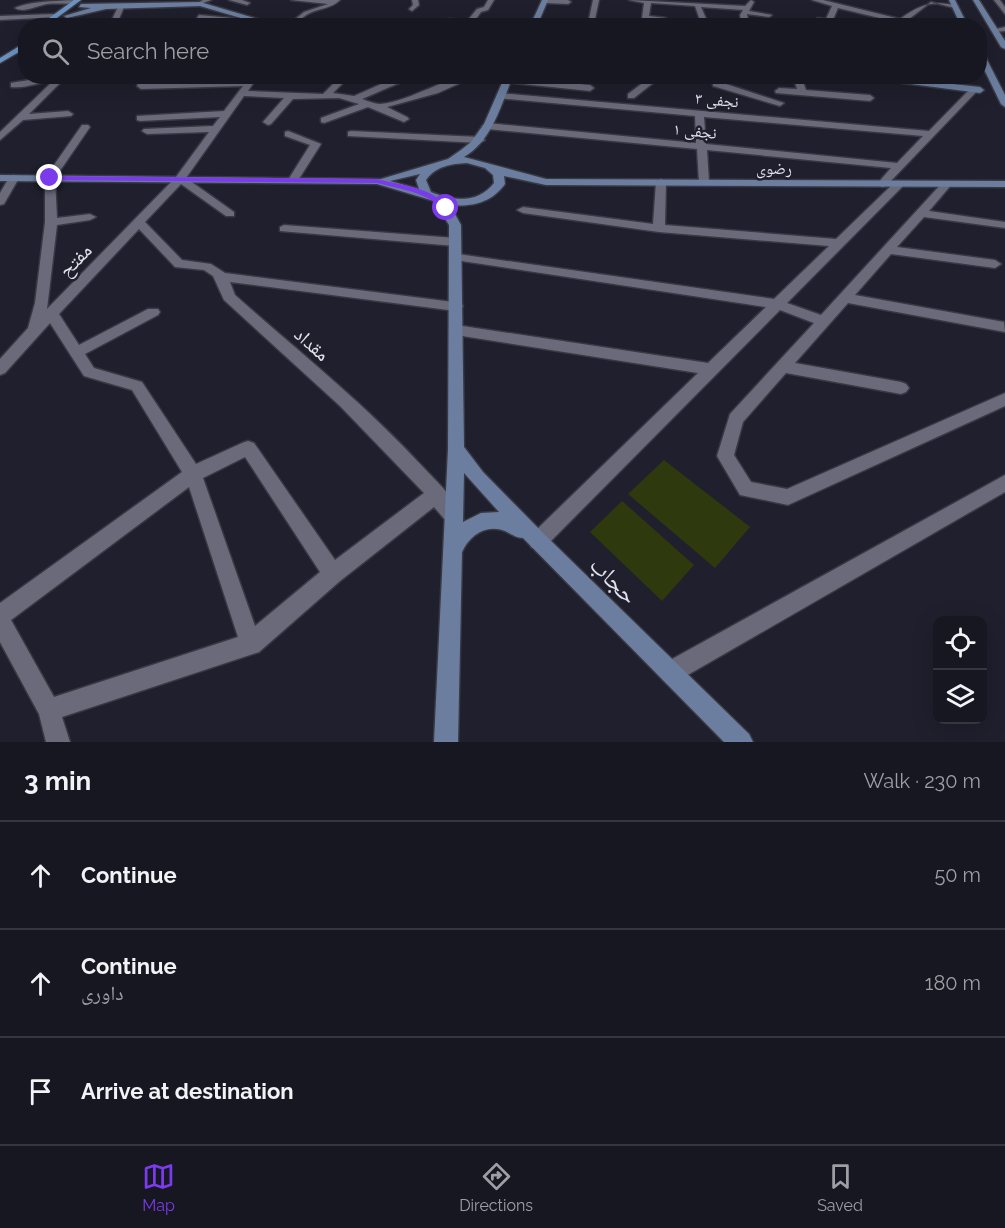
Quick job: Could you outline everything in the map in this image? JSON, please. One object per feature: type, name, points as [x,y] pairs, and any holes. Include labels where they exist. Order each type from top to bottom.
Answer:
[{"type":"main road","points":[[52,18],[78,3],[90,0]]},
{"type":"main road","points":[[64,18],[78,3]]},
{"type":"main road","points":[[0,52],[18,41]]},
{"type":"main road","points":[[0,62],[18,50]]},
{"type":"street","points":[[200,4],[208,0]]},
{"type":"street","points":[[232,0],[247,3]]},
{"type":"street","points":[[294,0],[336,1]]},
{"type":"street","points":[[412,9],[416,5],[415,0]]},
{"type":"street","points":[[467,10],[486,9],[491,0]]},
{"type":"street","points":[[537,18],[545,0],[568,2]]},
{"type":"street","points":[[592,18],[596,0]]},
{"type":"street","points":[[632,0],[697,4],[769,15]]},
{"type":"street","points":[[744,18],[743,15],[752,0]]},
{"type":"street","points":[[815,0],[838,3],[890,18]]},
{"type":"street","points":[[904,18],[930,0],[954,3],[961,18]]},
{"type":"street","points":[[997,0],[1005,12]]},
{"type":"street","points":[[300,18],[306,13],[336,1]]},
{"type":"street","points":[[646,18],[648,1]]},
{"type":"street","points":[[975,1],[987,18]]},
{"type":"street","points":[[18,8],[34,7],[40,3],[115,5],[187,2],[244,18]]},
{"type":"street","points":[[830,18],[838,3]]},
{"type":"street","points":[[697,4],[702,18]]},
{"type":"street","points":[[67,16],[115,5]]},
{"type":"street","points":[[919,7],[927,9]]},
{"type":"street","points":[[473,18],[478,10]]},
{"type":"street","points":[[0,23],[4,17],[55,16]]},
{"type":"street","points":[[364,16],[387,17]]},
{"type":"street","points":[[199,17],[223,18]]},
{"type":"street","points":[[817,17],[824,18]]},
{"type":"street","points":[[987,18],[1005,47]]},
{"type":"street","points":[[995,30],[1005,29]]},
{"type":"street","points":[[987,69],[1004,102]]},
{"type":"street","points":[[14,85],[29,84]]},
{"type":"street","points":[[0,137],[19,112],[34,105],[58,84]]},
{"type":"street","points":[[141,86],[187,84]]},
{"type":"street","name":"مفتح","points":[[0,369],[180,179],[249,84]]},
{"type":"street","points":[[325,96],[338,84]]},
{"type":"street","points":[[355,99],[389,84]]},
{"type":"street","points":[[379,107],[435,91],[444,84]]},
{"type":"street","points":[[377,181],[433,167],[464,154],[480,140],[505,84]]},
{"type":"street","points":[[557,84],[590,88]]},
{"type":"street","points":[[632,96],[648,84]]},
{"type":"street","points":[[716,84],[780,103]]},
{"type":"street","points":[[800,84],[802,92]]},
{"type":"street","points":[[924,84],[977,90],[1004,102]]},
{"type":"street","points":[[882,184],[977,90],[995,84]]},
{"type":"street","points":[[143,98],[154,86]]},
{"type":"street","points":[[34,89],[55,89]]},
{"type":"street","points":[[779,91],[870,98]]},
{"type":"street","points":[[242,93],[292,94],[310,97],[340,95],[379,107],[404,119]]},
{"type":"street","points":[[268,122],[292,94]]},
{"type":"street","name":"نجفی ۳","points":[[500,96],[931,134]]},
{"type":"street","points":[[324,120],[367,104]]},
{"type":"street","points":[[19,112],[68,114]]},
{"type":"street","points":[[140,118],[227,114]]},
{"type":"street","points":[[699,114],[704,182]]},
{"type":"street","name":"نجفی ۱","points":[[487,126],[899,166]]},
{"type":"street","points":[[35,330],[42,303],[51,222],[50,178],[85,127]]},
{"type":"street","points":[[147,131],[216,129]]},
{"type":"street","points":[[288,134],[316,144],[293,180]]},
{"type":"street","points":[[351,134],[480,140]]},
{"type":"street","points":[[480,140],[482,155],[501,178],[500,185],[491,195]]},
{"type":"street","points":[[448,162],[467,160],[488,165],[508,174],[546,182]]},
{"type":"street","points":[[426,194],[421,180],[425,173],[433,167]]},
{"type":"street","points":[[0,178],[377,181],[426,194],[439,200],[461,204],[478,201],[511,188],[546,182]]},
{"type":"street","points":[[0,202],[14,178]]},
{"type":"street","points":[[180,179],[230,214]]},
{"type":"street","name":"رضوی","points":[[546,182],[1004,184]]},
{"type":"street","points":[[659,228],[661,182]]},
{"type":"street","points":[[452,553],[459,536],[474,524],[487,519],[509,522],[538,541],[898,184]]},
{"type":"street","points":[[946,184],[736,419],[725,456],[746,489],[788,496],[1005,399]]},
{"type":"street","points":[[439,200],[455,225],[456,449],[446,742]]},
{"type":"street","points":[[455,225],[478,201]]},
{"type":"street","points":[[523,210],[659,228],[836,243]]},
{"type":"street","points":[[920,213],[1005,225]]},
{"type":"street","points":[[51,222],[90,217]]},
{"type":"street","points":[[139,222],[179,264],[208,266],[224,277],[456,306]]},
{"type":"street","points":[[284,229],[455,249],[777,304],[824,321]]},
{"type":"street","points":[[888,249],[995,264]]},
{"type":"street","name":"مقداد","points":[[224,277],[229,297],[376,431],[437,494],[453,516]]},
{"type":"street","points":[[844,298],[1004,327]]},
{"type":"street","points":[[77,352],[153,312]]},
{"type":"street","points":[[51,313],[90,372],[137,386],[193,474],[251,644]]},
{"type":"street","points":[[456,330],[712,369]]},
{"type":"street","points":[[783,367],[901,387]]},
{"type":"street","points":[[0,615],[193,474],[248,448],[333,574]]},
{"type":"street","name":"حجاب","points":[[456,449],[477,477],[538,541],[741,742]]},
{"type":"street","points":[[671,672],[1005,483]]},
{"type":"street","points":[[49,710],[251,644],[333,574],[437,494]]},
{"type":"street","points":[[0,621],[49,710],[58,742]]},
{"type":"green space","points":[[664,460],[750,527],[715,568],[628,494]]},
{"type":"green space","points":[[622,501],[694,565],[662,601],[590,532]]},
{"type":"route","points":[[50,178],[377,181],[397,184],[426,194],[439,200],[446,208]]}]
